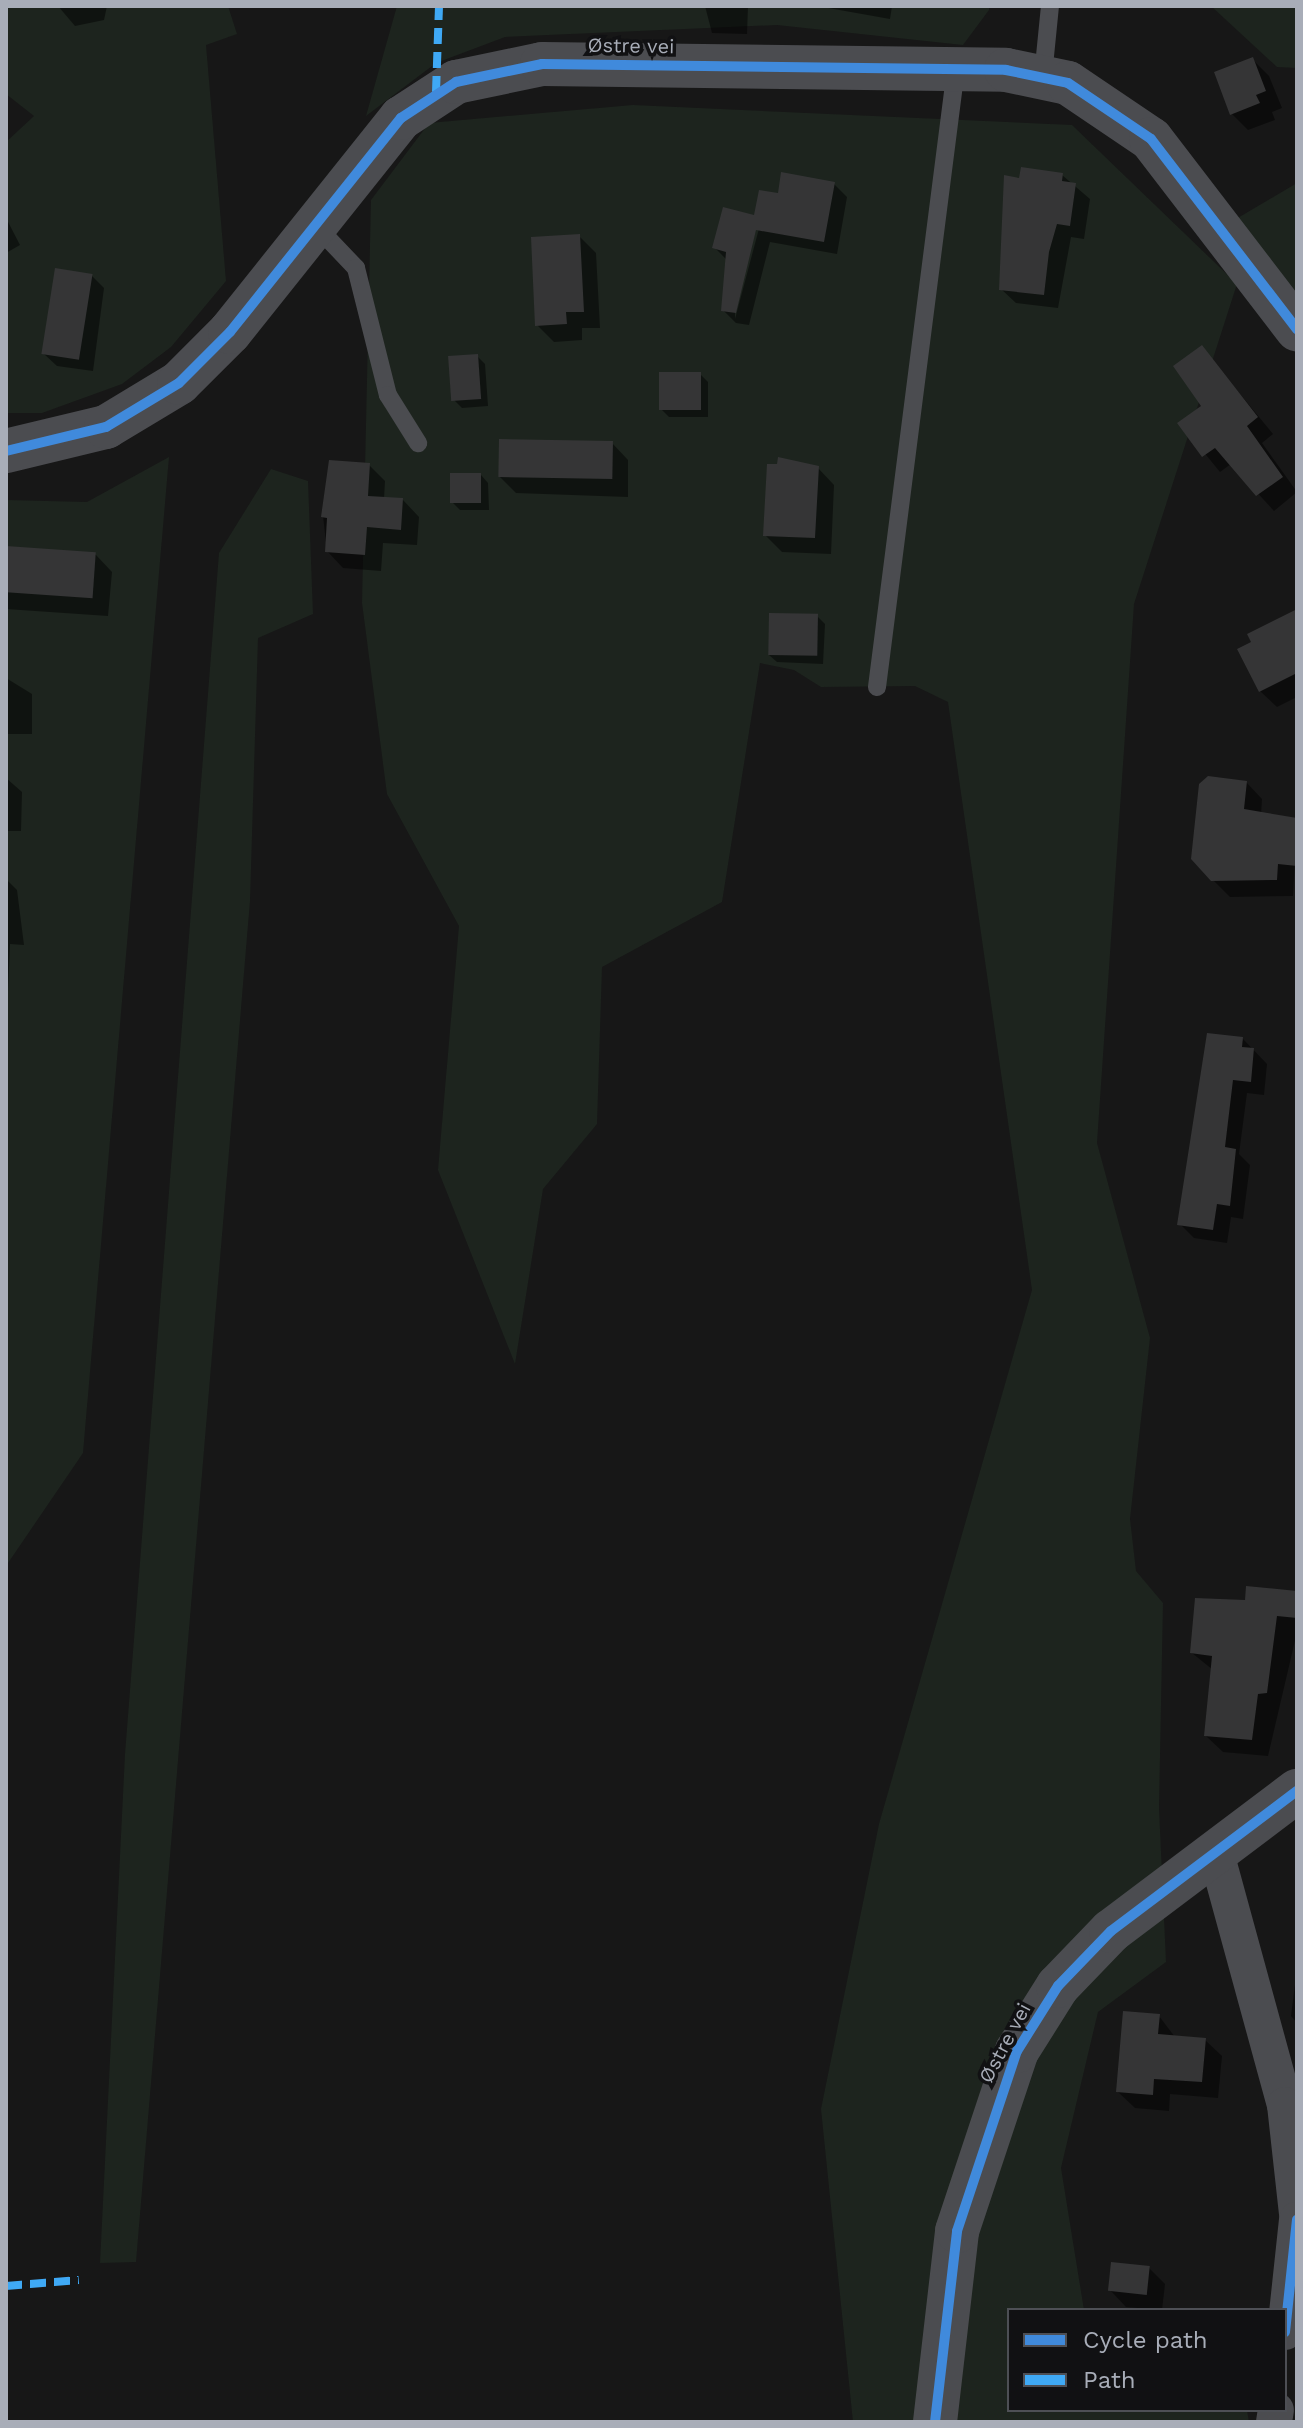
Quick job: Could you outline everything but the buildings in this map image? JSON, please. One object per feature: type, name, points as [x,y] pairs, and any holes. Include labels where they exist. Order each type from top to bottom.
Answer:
[{"type":"street","name":"Østre vei","points":[[6,451],[106,427],[179,383],[316,226],[401,118],[456,82],[491,70],[542,64],[956,69],[1043,76],[1137,125],[1297,329]]},
{"type":"street","name":"Østre vei","points":[[935,2422],[957,2231],[1017,2051],[1083,1957],[1297,1791]]},
{"type":"street","points":[[1216,1853],[1285,2105],[1297,2213]]},
{"type":"street","points":[[1287,2313],[1297,2220]]},
{"type":"lane","points":[[1043,76],[1050,6]]},
{"type":"lane","points":[[877,687],[956,69]]},
{"type":"lane","points":[[316,226],[356,268],[388,395],[418,443]]},
{"type":"shaded area","points":[[6,6],[228,6],[237,34],[206,45],[226,281],[171,347],[122,384],[42,413],[6,413],[6,142],[34,116],[6,94]]},
{"type":"shaded area","points":[[397,6],[989,6],[989,10],[963,45],[777,25],[505,37],[436,63],[366,116]]},
{"type":"shaded area","points":[[1211,6],[1297,6],[1297,68],[1277,67]]},
{"type":"shaded area","points":[[633,105],[1072,125],[1237,284],[1134,604],[1097,1143],[1150,1338],[1130,1519],[1136,1571],[1163,1603],[1159,1808],[1166,1962],[1098,2012],[1061,2168],[1084,2308],[1007,2308],[1007,2412],[1247,2412],[1249,2422],[853,2422],[821,2109],[879,1824],[1032,1290],[948,702],[915,686],[821,687],[794,670],[760,663],[722,902],[602,967],[597,1124],[543,1189],[515,1364],[438,1170],[459,926],[387,794],[362,603],[371,200],[429,123]]},
{"type":"shaded area","points":[[1297,183],[1297,293],[1236,219]]},
{"type":"shaded area","points":[[169,457],[83,1453],[6,1566],[6,500],[87,502]]},
{"type":"shaded area","points":[[271,469],[308,481],[313,614],[258,638],[250,901],[136,2262],[100,2263],[125,1754],[219,553]]},
{"type":"marked path","points":[[436,92],[439,6]]},
{"type":"marked path","points":[[6,2286],[79,2280]]},
{"type":"cycle path","points":[[6,451],[106,427],[179,383],[230,332],[401,118],[456,82],[542,64],[1006,70],[1068,83],[1151,139],[1297,329]]},
{"type":"cycle path","points":[[935,2422],[957,2231],[1017,2051],[1058,1986],[1111,1931],[1297,1791]]},
{"type":"cycle path","points":[[1287,2313],[1297,2220]]}]
